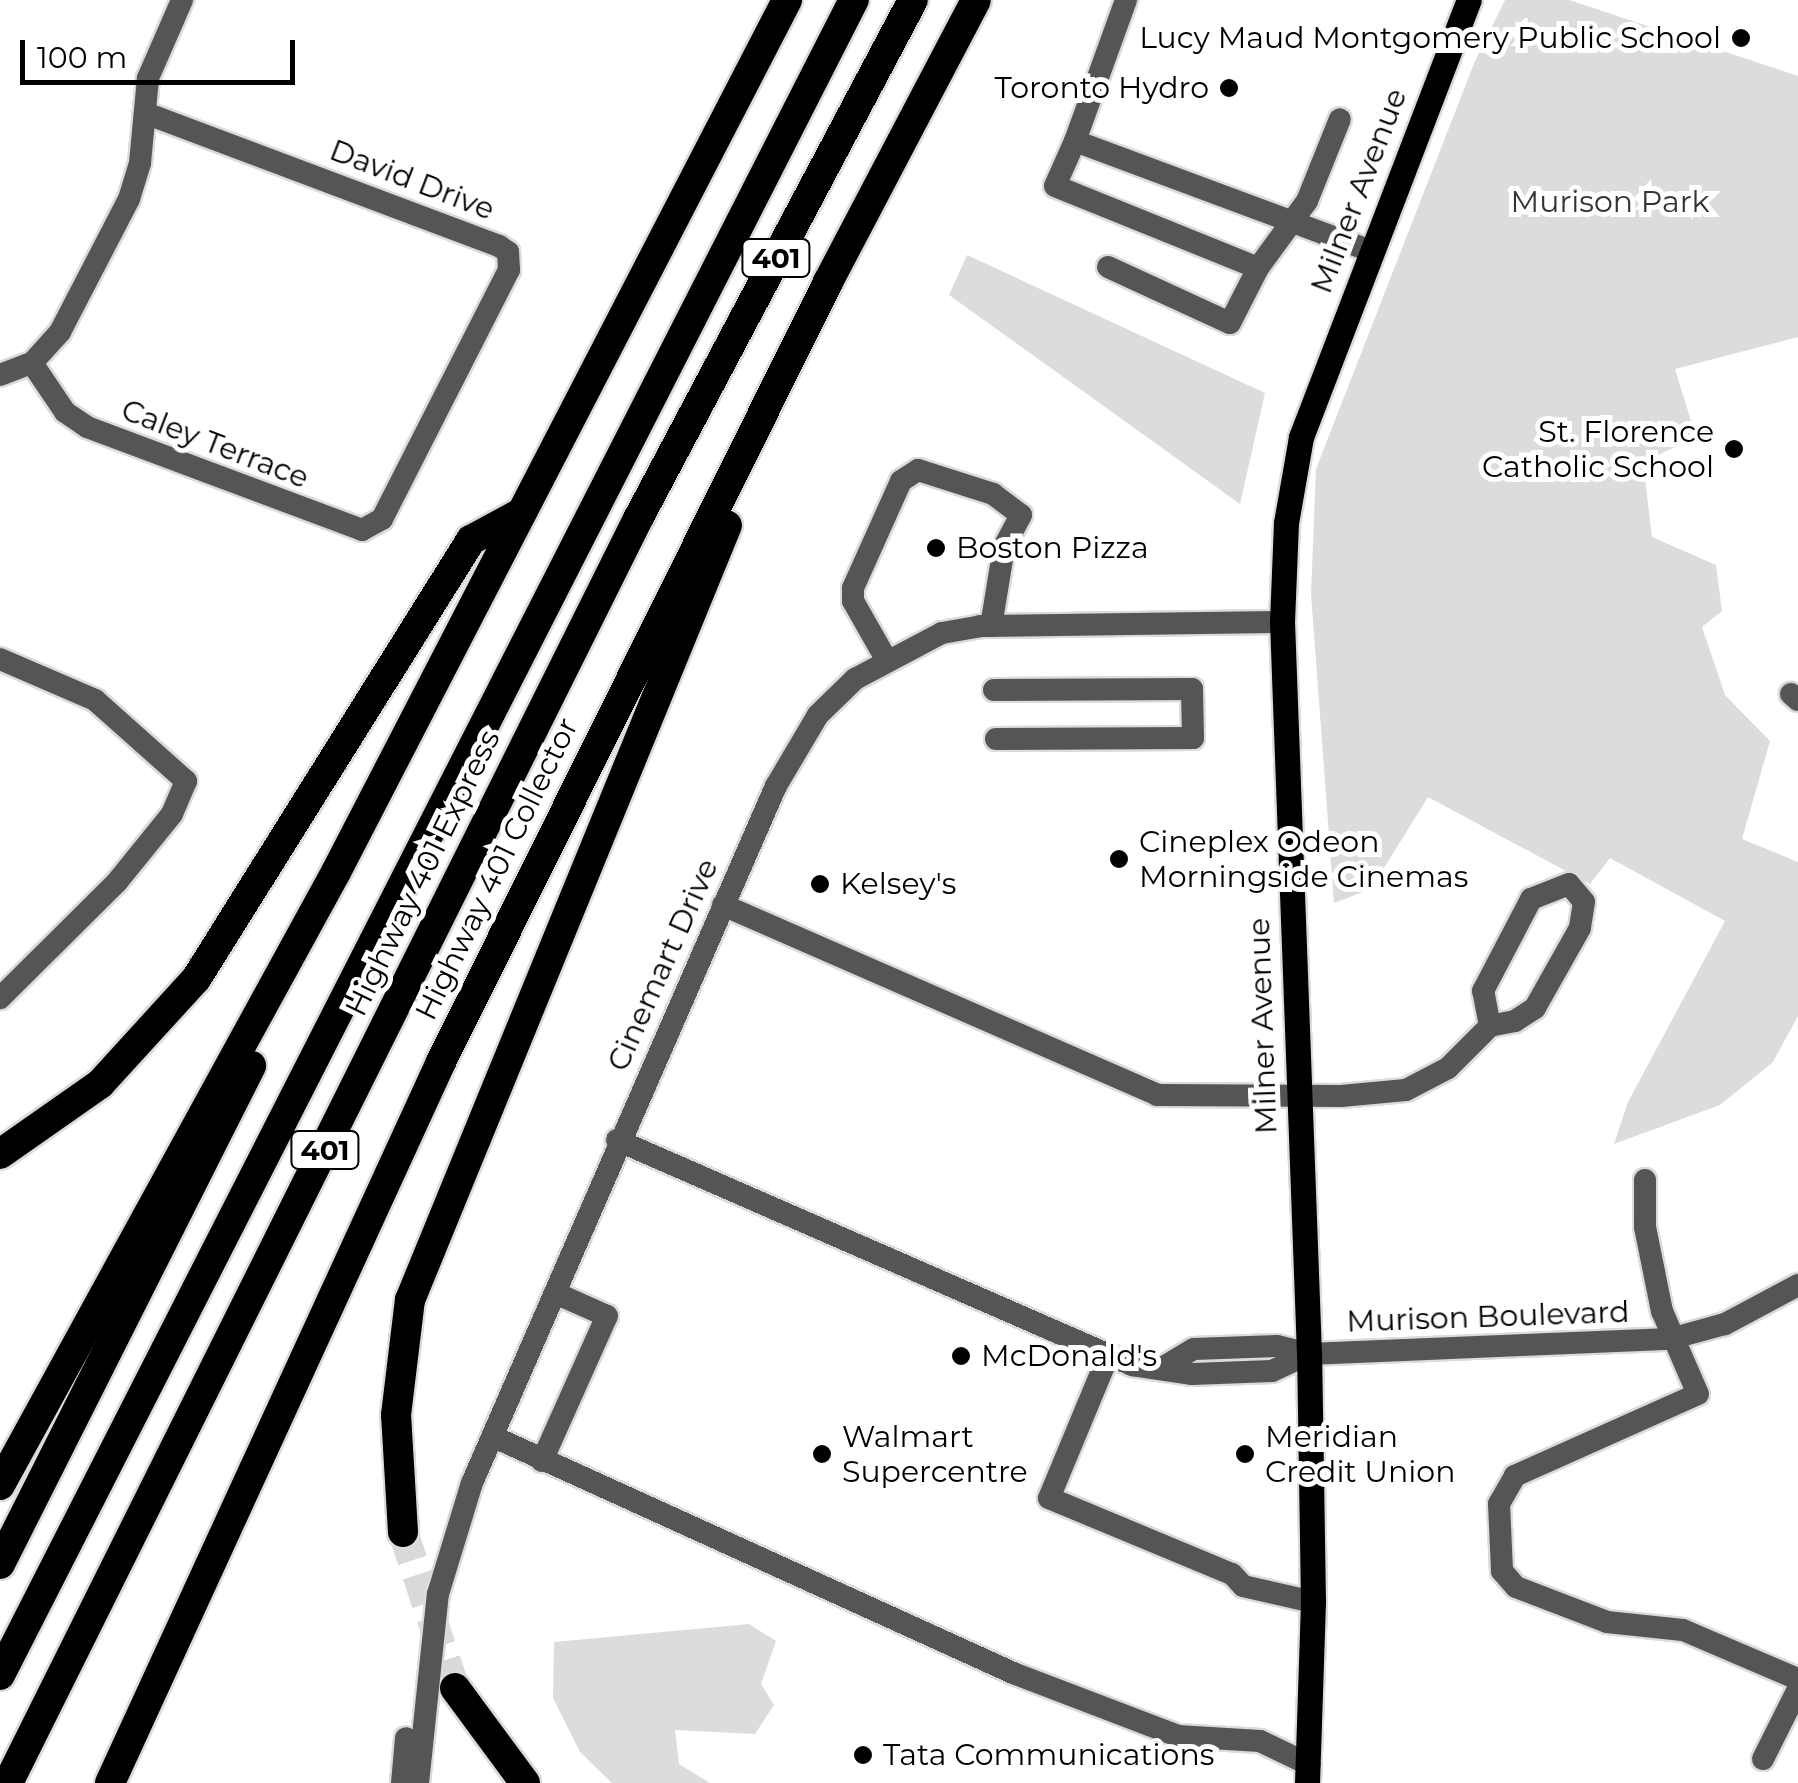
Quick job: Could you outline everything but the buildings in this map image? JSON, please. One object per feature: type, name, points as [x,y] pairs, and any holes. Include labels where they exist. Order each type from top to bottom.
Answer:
[{"type":"highway","points":[[0,1485],[336,872],[787,0]]},
{"type":"highway","name":"Highway 401 Express","points":[[0,1675],[854,0]]},
{"type":"highway","name":"Highway 401 Express","points":[[8,1783],[639,517],[912,0]]},
{"type":"highway","name":"Highway 401 Collector","points":[[110,1783],[441,1062],[828,282],[976,0]]},
{"type":"highway","points":[[403,1532],[396,1415],[410,1300],[828,282]]},
{"type":"highway","points":[[0,1154],[100,1084],[196,980],[471,540],[522,513]]},
{"type":"highway","points":[[0,1564],[328,916],[336,872]]},
{"type":"highway","points":[[455,1688],[525,1783]]},
{"type":"main road","name":"Milner Avenue","points":[[1308,1774],[1313,1602],[1309,1354],[1282,622],[1286,523],[1301,437],[1469,0]]},
{"type":"street","points":[[0,375],[32,363],[60,332],[129,199],[153,60],[182,0]]},
{"type":"street","points":[[1126,0],[1075,142],[1054,186],[1258,268]]},
{"type":"street","name":"David Drive","points":[[145,113],[508,252],[510,270],[392,501]]},
{"type":"street","points":[[1108,267],[1230,323],[1289,218],[1306,201],[1340,119]]},
{"type":"street","points":[[1075,142],[1371,251]]},
{"type":"street","name":"Caley Terrace","points":[[32,363],[66,412],[87,428],[354,529],[372,527],[392,501]]},
{"type":"street","points":[[886,659],[853,601],[853,588],[901,481],[918,470],[992,494],[1020,514],[1004,547],[991,626]]},
{"type":"street","name":"Cinemart Drive","points":[[418,1783],[423,1709],[446,1564],[617,1140],[793,748],[818,714],[886,659],[942,633],[991,626],[1282,622]]},
{"type":"street","points":[[0,684],[7,662],[94,700],[186,781],[172,814],[106,894],[0,998]]},
{"type":"street","points":[[994,690],[1192,689],[1193,738],[996,740]]},
{"type":"street","points":[[722,906],[1158,1095],[1298,1096],[1406,1090],[1448,1068],[1490,1026],[1515,1021],[1534,1008],[1580,928],[1584,902],[1569,884],[1531,899],[1483,991],[1490,1026]]},
{"type":"street","name":"Murison Boulevard","points":[[617,1140],[1109,1354],[1192,1374],[1272,1371],[1309,1354],[1670,1340],[1725,1324],[1798,1285]]},
{"type":"street","points":[[1644,1180],[1646,1227],[1670,1340]]},
{"type":"street","points":[[542,1461],[607,1316],[555,1294]]},
{"type":"street","name":"Murison Boulevard","points":[[1670,1340],[1698,1394],[1515,1476],[1500,1504],[1502,1571],[1516,1587],[1606,1622],[1683,1630],[1798,1679]]},
{"type":"street","points":[[1109,1354],[1049,1498],[1232,1574],[1243,1586],[1313,1602]]},
{"type":"street","points":[[494,1438],[1013,1673],[1178,1736],[1248,1738],[1308,1774]]},
{"type":"street","points":[[1764,1759],[1798,1688]]},
{"type":"street","name":"Cinemart Drive","points":[[402,1783],[405,1740],[423,1709]]},
{"type":"green space","name":"Murison Park","points":[[1505,0],[1569,0],[1798,76],[1798,337],[1675,369],[1696,437],[1643,462],[1652,537],[1716,565],[1722,611],[1702,627],[1725,695],[1770,741],[1742,839],[1798,862],[1798,1016],[1773,1062],[1720,1105],[1614,1144],[1628,1102],[1725,921],[1610,858],[1590,884],[1428,797],[1371,889],[1334,903],[1311,594],[1316,469],[1475,61]]},
{"type":"green space","points":[[967,255],[1265,393],[1240,504],[949,295]]},
{"type":"green space","points":[[749,1624],[776,1641],[761,1684],[774,1705],[755,1734],[675,1730],[679,1764],[710,1783],[612,1783],[580,1752],[553,1698],[554,1642]]},
{"type":"tunnel","points":[[403,1532],[455,1688]]},
{"type":"place","name":"Lucy Maud Montgomery Public School","points":[[1741,38]]},
{"type":"place","name":"Toronto Hydro","points":[[1229,88]]},
{"type":"place","name":"St. Florence Catholic School","points":[[1734,449]]},
{"type":"place","name":"Boston Pizza","points":[[936,548]]},
{"type":"place","name":"Cineplex Odeon Morningside Cinemas","points":[[1119,859]]},
{"type":"place","name":"Kelsey's","points":[[820,884]]},
{"type":"place","name":"McDonald's","points":[[961,1356]]},
{"type":"place","name":"Walmart Supercentre","points":[[822,1454]]},
{"type":"place","name":"Meridian Credit Union","points":[[1245,1454]]},
{"type":"place","name":"Tata Communications","points":[[863,1755]]}]
